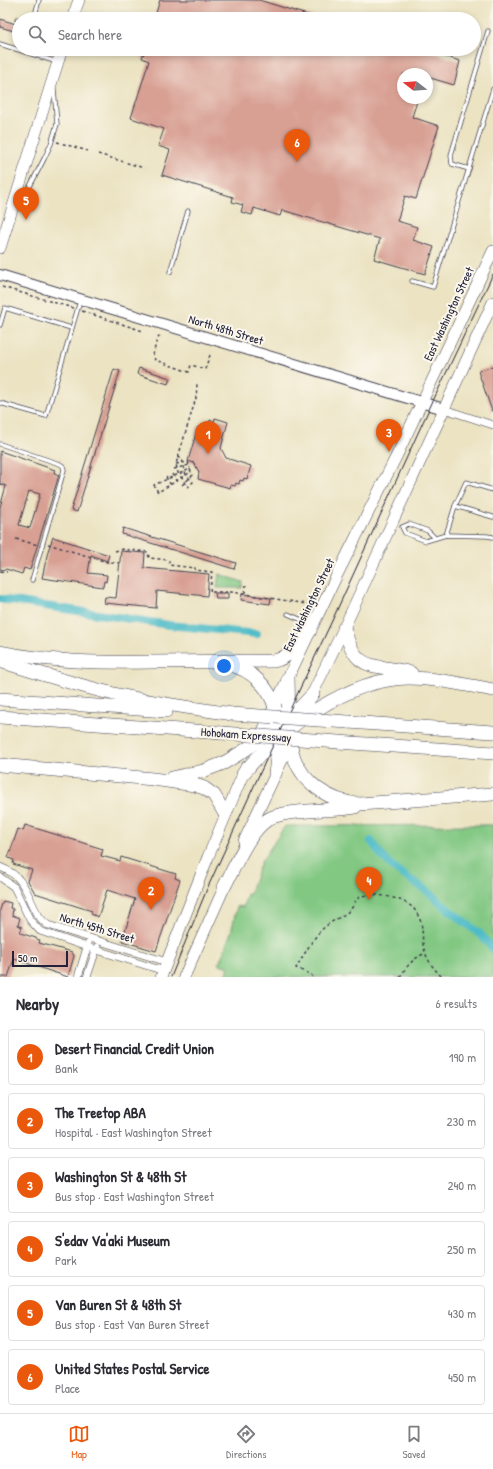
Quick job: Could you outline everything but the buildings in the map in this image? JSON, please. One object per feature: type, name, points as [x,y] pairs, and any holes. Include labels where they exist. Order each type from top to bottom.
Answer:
[{"type":"highway","points":[[0,652],[76,662],[220,662],[279,660],[293,650],[312,628]]},
{"type":"highway","points":[[344,628],[350,648],[364,663],[430,679],[493,690]]},
{"type":"highway","points":[[0,661],[113,694],[232,714]]},
{"type":"highway","points":[[220,662],[234,665],[250,673],[266,688],[288,729]]},
{"type":"highway","points":[[288,678],[288,729],[293,752],[297,764],[304,775],[318,790],[340,801],[354,804],[493,794]]},
{"type":"highway","points":[[243,774],[253,762],[288,729],[334,700],[370,684],[401,678],[430,679]]},
{"type":"highway","points":[[275,774],[288,729],[313,694]]},
{"type":"highway","name":"Hohokam Expressway","points":[[0,699],[154,711],[232,714],[493,732]]},
{"type":"highway","name":"Hohokam Expressway","points":[[0,717],[493,753]]},
{"type":"highway","points":[[153,779],[176,778],[203,772],[224,763],[258,740],[288,729]]},
{"type":"highway","points":[[0,765],[153,779],[195,785],[204,788],[216,798],[225,814]]},
{"type":"highway","points":[[224,888],[252,835],[267,820],[284,814],[342,809],[372,803]]},
{"type":"main road","points":[[75,12],[79,0]]},
{"type":"main road","points":[[0,248],[60,56]]},
{"type":"main road","name":"East Washington Street","points":[[164,970],[225,814],[258,740],[422,402],[493,251]]},
{"type":"main road","points":[[313,694],[344,628],[397,525],[444,409],[493,302]]},
{"type":"main road","points":[[184,977],[275,774]]},
{"type":"street","name":"North 48th Street","points":[[0,275],[444,409]]},
{"type":"street","points":[[444,409],[493,425]]},
{"type":"street","name":"North 45th Street","points":[[0,867],[21,882],[38,915],[44,922],[99,941],[164,970]]},
{"type":"street","name":"North 45th Street","points":[[0,877],[14,887],[30,920],[37,928],[45,933],[164,970]]},
{"type":"street","points":[[78,977],[90,938]]},
{"type":"street","points":[[87,977],[99,941]]},
{"type":"lane","points":[[36,12],[39,0]]},
{"type":"lane","points":[[481,54],[488,31]]},
{"type":"lane","points":[[0,44],[12,48]]},
{"type":"lane","points":[[39,56],[58,62]]},
{"type":"lane","points":[[469,169],[452,164],[451,155],[481,56]]},
{"type":"lane","points":[[14,204],[28,190],[44,159],[57,124],[53,78]]},
{"type":"lane","points":[[412,281],[433,287],[493,89]]},
{"type":"lane","points":[[170,272],[188,211]]},
{"type":"lane","points":[[0,403],[46,416],[80,300]]},
{"type":"lane","points":[[0,325],[5,308],[71,328]]},
{"type":"lane","points":[[0,444],[53,461],[63,466],[64,470],[62,482],[32,580]]},
{"type":"lane","points":[[446,535],[454,506],[466,482],[493,490]]},
{"type":"lane","points":[[454,506],[493,517]]},
{"type":"lane","points":[[397,525],[409,524],[418,527],[428,531],[435,538]]},
{"type":"lane","points":[[397,525],[405,533],[426,541],[446,535],[493,537]]},
{"type":"lane","points":[[415,537],[418,527]]},
{"type":"lane","points":[[288,614],[312,628]]},
{"type":"path","points":[[56,142],[88,151]]},
{"type":"path","points":[[98,154],[144,168]]},
{"type":"path","points":[[160,336],[157,339],[153,356],[155,360],[192,372]]},
{"type":"path","points":[[189,372],[191,364],[205,369],[210,355]]},
{"type":"path","points":[[178,457],[182,459],[184,471],[192,482],[188,487],[178,474],[176,464],[196,398],[197,384]]},
{"type":"path","points":[[176,464],[188,462],[193,475],[182,485]]},
{"type":"path","points":[[174,469],[189,465]]},
{"type":"path","points":[[190,468],[178,474],[172,475],[154,485],[158,492],[177,483],[181,478],[191,472]]},
{"type":"path","points":[[172,475],[177,483]]},
{"type":"path","points":[[167,478],[171,486]]},
{"type":"path","points":[[16,539],[47,548],[48,544],[106,562],[120,563]]},
{"type":"path","points":[[115,551],[122,549],[148,552],[149,558],[169,560],[169,565],[195,568],[194,570],[212,572],[210,592],[245,593],[308,604]]},
{"type":"path","points":[[0,571],[7,572]]},
{"type":"path","points":[[245,593],[246,585]]},
{"type":"path","points":[[313,977],[310,974],[296,968],[313,941],[326,926],[351,910],[355,901],[361,896],[375,895],[394,897],[405,901],[413,907],[423,928],[423,943],[430,963],[434,970],[446,977]]},
{"type":"path","points":[[400,977],[412,960],[417,956],[426,953]]},
{"type":"green space","points":[[219,574],[243,582],[242,588],[217,588]]},
{"type":"green space","points":[[493,825],[493,977],[226,977],[229,967],[219,964],[231,932],[237,906],[243,907],[261,862],[285,826]]},
{"type":"waterway","points":[[0,599],[169,625],[257,634]]},
{"type":"waterway","points":[[371,841],[381,855],[396,870],[426,890],[480,934],[493,949]]},
{"type":"tram line","points":[[171,977],[207,889],[259,775],[493,274]]},
{"type":"place","name":"United States Postal Service","points":[[297,162]]},
{"type":"place","name":"Van Buren St & 48th St","points":[[26,220]]},
{"type":"place","name":"Washington St & 48th St","points":[[389,452]]},
{"type":"place","name":"Desert Financial Credit Union","points":[[208,454]]},
{"type":"place","name":"S'edav Va'aki Museum","points":[[369,900]]},
{"type":"place","name":"The Treetop ABA","points":[[151,910]]}]
